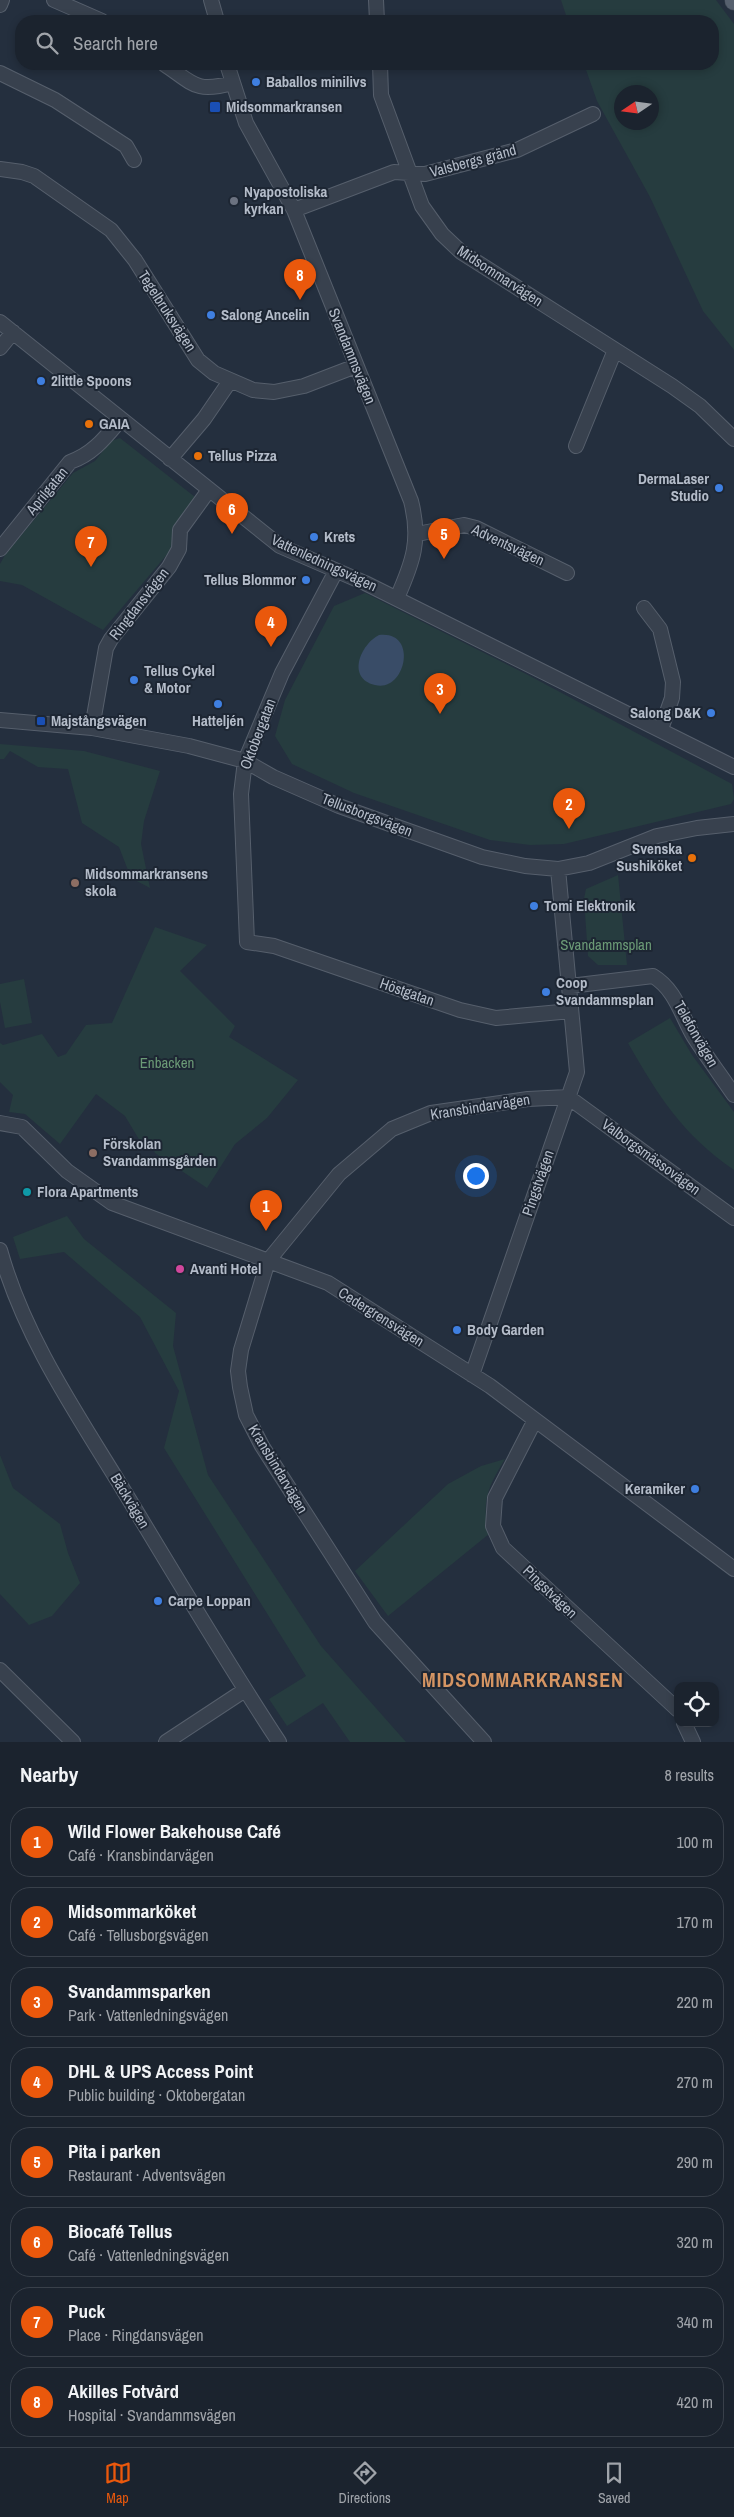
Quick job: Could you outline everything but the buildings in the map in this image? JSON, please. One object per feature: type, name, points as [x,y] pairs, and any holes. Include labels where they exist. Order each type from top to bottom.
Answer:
[{"type":"street","points":[[0,5],[2,0]]},
{"type":"street","points":[[54,0],[88,15]]},
{"type":"street","points":[[211,0],[215,15]]},
{"type":"street","points":[[376,0],[377,15]]},
{"type":"street","points":[[174,70],[204,89],[213,89],[232,83]]},
{"type":"street","name":"Svandammsvägen","points":[[229,70],[246,123],[294,210],[411,501],[417,534],[411,561],[397,598]]},
{"type":"street","name":"Midsommarvägen","points":[[380,70],[381,95],[422,206],[451,243],[461,252],[700,406],[734,439]]},
{"type":"street","points":[[0,73],[55,100],[126,146],[134,160]]},
{"type":"street","name":"Valsbergs gränd","points":[[294,210],[394,172],[425,174],[533,144],[593,114]]},
{"type":"street","name":"Tegelbruksvägen","points":[[0,169],[34,176],[111,230],[134,260],[198,360],[214,373],[253,390],[274,392],[304,386],[356,366]]},
{"type":"street","name":"Vattenledningsvägen","points":[[0,322],[280,546],[397,598],[734,767]]},
{"type":"street","points":[[0,348],[13,332]]},
{"type":"street","points":[[576,446],[615,350]]},
{"type":"street","points":[[170,459],[204,419],[230,381]]},
{"type":"street","name":"Aprilgatan","points":[[0,549],[70,462],[83,457],[97,448],[121,420]]},
{"type":"street","name":"Ringdansvägen","points":[[92,728],[106,648],[111,639],[169,567],[178,549],[180,530],[209,490]]},
{"type":"street","name":"Adventsvägen","points":[[417,534],[464,525],[476,528],[567,573]]},
{"type":"street","name":"Oktobergatan","points":[[246,942],[241,804],[245,761],[282,674],[336,571]]},
{"type":"street","points":[[644,608],[660,629],[673,682],[672,698],[661,729]]},
{"type":"street","name":"Tellusborgsvägen","points":[[0,720],[92,728],[189,746],[245,761],[273,777],[338,806],[482,857],[525,866],[558,869],[588,863],[657,836],[697,828],[734,824]]},
{"type":"street","points":[[558,869],[570,986]]},
{"type":"street","name":"Höstgatan","points":[[246,942],[274,946],[460,1010],[496,1018],[572,1011]]},
{"type":"street","name":"Telefonvägen","points":[[570,986],[653,976],[664,982],[674,997],[693,1035],[734,1095]]},
{"type":"street","name":"Pingstvägen","points":[[472,1375],[577,1072],[570,986]]},
{"type":"street","name":"Valborgsmässovägen","points":[[568,1097],[734,1218]]},
{"type":"street","name":"Kransbindarvägen","points":[[484,1742],[376,1622],[262,1446],[246,1415],[238,1371],[241,1350],[268,1261],[339,1174],[392,1129],[431,1113],[528,1099],[568,1097]]},
{"type":"street","name":"Cedergrensvägen","points":[[0,1123],[22,1127],[67,1171],[112,1203],[328,1283],[472,1375],[734,1569]]},
{"type":"street","name":"Bäckvägen","points":[[0,1250],[15,1296],[42,1353],[279,1742]]},
{"type":"street","name":"Pingstvägen","points":[[535,1420],[496,1498],[493,1526],[503,1548],[674,1706]]},
{"type":"street","points":[[0,1670],[73,1742]]},
{"type":"street","points":[[166,1742],[246,1690]]},
{"type":"street","points":[[686,1727],[693,1742]]},
{"type":"green space","points":[[561,0],[716,0],[734,24],[734,350],[703,311],[650,197],[597,101],[586,70],[719,70],[719,15],[566,15]]},
{"type":"green space","points":[[120,438],[195,497],[176,527],[170,551],[103,630],[22,585],[0,581],[0,564],[5,555],[73,473],[95,461],[111,441]]},
{"type":"green space","points":[[365,593],[528,675],[732,784],[734,799],[731,804],[564,844],[530,845],[490,840],[354,793],[292,764],[275,736],[285,700],[334,606]]},
{"type":"green space","points":[[0,744],[84,751],[160,771],[144,821],[141,844],[150,888],[131,878],[119,847],[82,823],[68,769],[38,767],[10,751],[4,759],[0,759]]},
{"type":"green space","name":"Svandammsplan","points":[[618,875],[627,965],[598,965],[588,956],[584,899],[586,889]]},
{"type":"green space","name":"Enbacken","points":[[155,927],[207,945],[180,971],[235,1026],[229,1037],[298,1080],[267,1118],[235,1144],[207,1188],[155,1153],[150,1140],[140,1141],[125,1116],[96,1094],[60,1144],[25,1114],[9,1112],[13,1095],[0,1082],[0,1043],[3,1045],[42,1034],[58,1057],[66,1054],[86,1025],[112,1023]]},
{"type":"green space","points":[[24,979],[32,1023],[5,1028],[0,1002],[0,984]]},
{"type":"green space","points":[[670,1018],[692,1055],[734,1112],[734,1170],[700,1143],[673,1113],[650,1081],[628,1043]]},
{"type":"green space","points":[[67,1216],[84,1239],[176,1313],[173,1346],[208,1475],[321,1646],[406,1742],[350,1742],[323,1703],[287,1726],[269,1699],[306,1676],[164,1448],[179,1391],[140,1317],[64,1252],[20,1259],[13,1237]]},
{"type":"green space","points":[[0,1455],[13,1488],[60,1524],[68,1553],[80,1583],[52,1616],[29,1625],[0,1594]]},
{"type":"green space","points":[[505,1459],[490,1486],[486,1503],[489,1534],[388,1616],[355,1571],[448,1484],[481,1466]]},
{"type":"water","points":[[379,635],[392,636],[400,642],[403,651],[404,661],[400,671],[394,680],[386,685],[375,685],[366,681],[361,676],[359,668],[362,653],[372,639]]},
{"type":"place","name":"Baballos minilivs","points":[[256,82]]},
{"type":"place","name":"Midsommarkransen","points":[[215,107]]},
{"type":"place","name":"Nyapostoliska kyrkan","points":[[234,201]]},
{"type":"place","name":"Akilles Fotvård","points":[[300,300]]},
{"type":"place","name":"Salong Ancelin","points":[[211,315]]},
{"type":"place","name":"2little Spoons","points":[[41,381]]},
{"type":"place","name":"GAIA","points":[[89,424]]},
{"type":"place","name":"Tellus Pizza","points":[[198,456]]},
{"type":"place","name":"DermaLaser Studio","points":[[719,488]]},
{"type":"place","name":"Biocafé Tellus","points":[[232,534]]},
{"type":"place","name":"Krets","points":[[314,537]]},
{"type":"place","name":"Pita i parken","points":[[444,559]]},
{"type":"place","name":"Puck","points":[[91,567]]},
{"type":"place","name":"Tellus Blommor","points":[[306,580]]},
{"type":"place","name":"DHL & UPS Access Point","points":[[271,647]]},
{"type":"place","name":"Tellus Cykel & Motor","points":[[134,680]]},
{"type":"place","name":"Hatteljén","points":[[218,704]]},
{"type":"place","name":"Salong D&K","points":[[711,713]]},
{"type":"place","name":"Svandammsparken","points":[[440,714]]},
{"type":"place","name":"Majstångsvägen","points":[[41,721]]},
{"type":"place","name":"Midsommarköket","points":[[569,829]]},
{"type":"place","name":"Svenska Sushiköket","points":[[692,858]]},
{"type":"place","name":"Midsommarkransens skola","points":[[75,883]]},
{"type":"place","name":"Tomi Elektronik","points":[[534,906]]},
{"type":"place","name":"Coop Svandammsplan","points":[[546,992]]},
{"type":"place","name":"Förskolan Svandammsgården","points":[[93,1153]]},
{"type":"place","name":"Flora Apartments","points":[[27,1192]]},
{"type":"place","name":"Wild Flower Bakehouse Café","points":[[266,1231]]},
{"type":"place","name":"Avanti Hotel","points":[[180,1269]]},
{"type":"place","name":"Body Garden","points":[[457,1330]]},
{"type":"place","name":"Keramiker","points":[[695,1489]]},
{"type":"place","name":"Carpe Loppan","points":[[158,1601]]},
{"type":"district","name":"MIDSOMMARKRANSEN","points":[[523,1680]]}]
